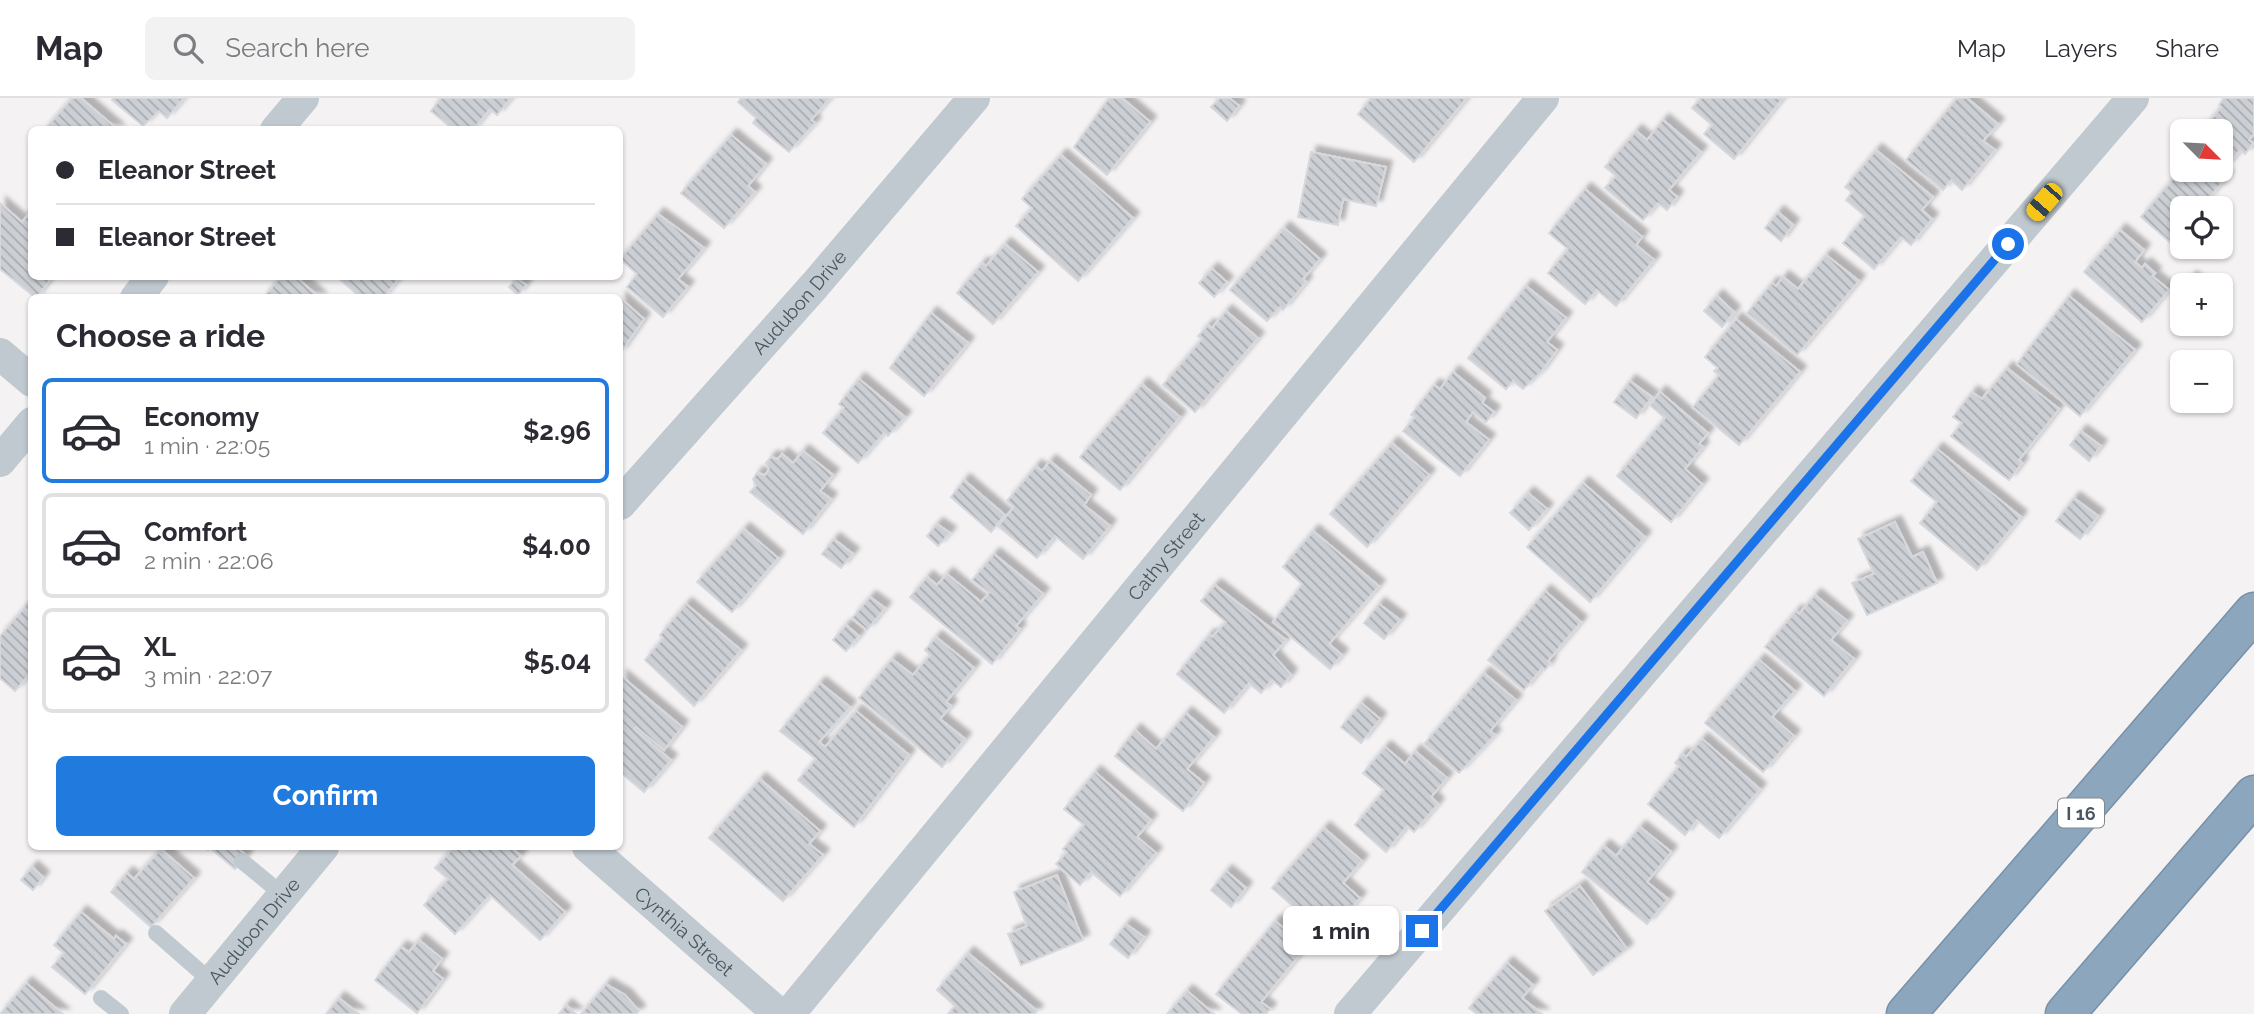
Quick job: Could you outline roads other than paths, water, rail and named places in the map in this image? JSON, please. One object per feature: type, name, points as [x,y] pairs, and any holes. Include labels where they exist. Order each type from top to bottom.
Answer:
[{"type":"highway","name":"I 16","points":[[1906,1014],[2254,612]]},
{"type":"highway","points":[[2065,1014],[2254,795]]},
{"type":"street","points":[[279,126],[303,98]]},
{"type":"street","name":"Audubon Drive","points":[[623,502],[815,285],[974,98]]},
{"type":"street","name":"Cathy Street","points":[[789,1014],[1543,98]]},
{"type":"street","points":[[1350,1014],[2133,98]]},
{"type":"street","points":[[139,294],[150,280]]},
{"type":"street","points":[[0,354],[28,378]]},
{"type":"street","points":[[0,461],[28,428]]},
{"type":"street","name":"Audubon Drive","points":[[185,1014],[320,850]]},
{"type":"street","name":"Cynthia Street","points":[[591,850],[779,1014]]},
{"type":"lane","points":[[242,861],[283,895]]},
{"type":"lane","points":[[156,933],[212,982]]},
{"type":"lane","points":[[102,998],[121,1014]]}]
